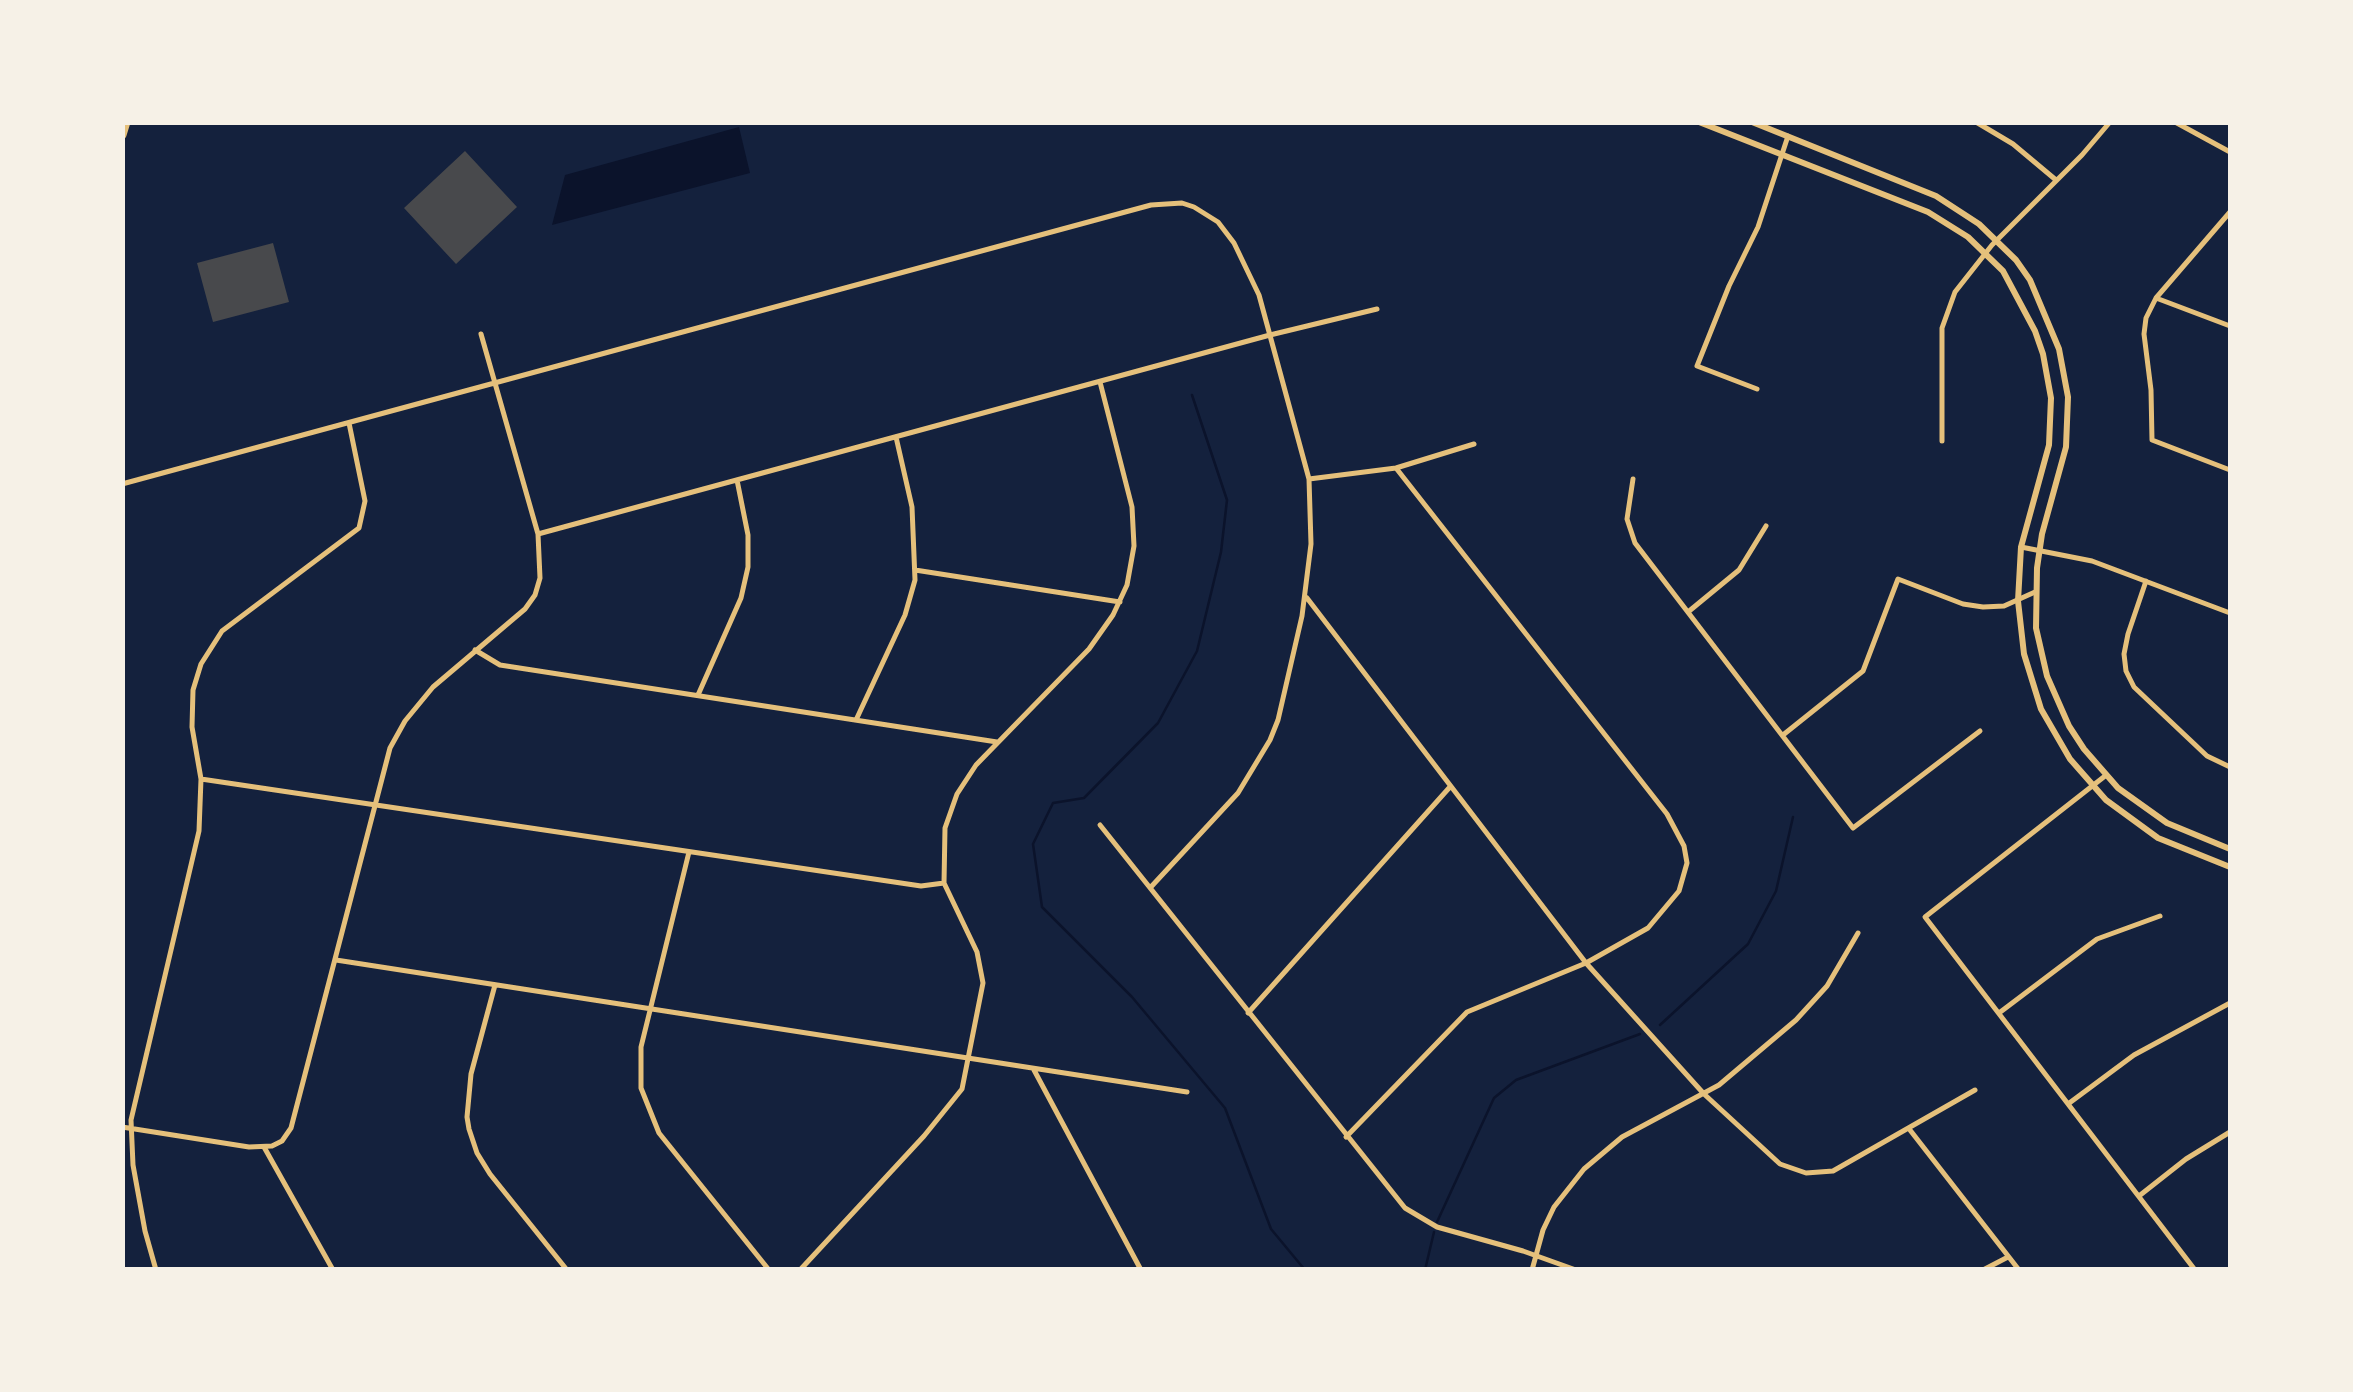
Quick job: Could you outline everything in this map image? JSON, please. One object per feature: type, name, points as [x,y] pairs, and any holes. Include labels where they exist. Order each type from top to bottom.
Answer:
[{"type":"highway","points":[[122,135],[126,122]]},
{"type":"street","points":[[1699,122],[1928,212],[1958,230],[1986,254],[2015,288],[2035,331],[2050,388],[2049,445],[2021,547],[2018,602],[2024,654],[2041,709],[2070,759],[2092,787],[2128,819],[2158,838],[2230,868]]},
{"type":"street","points":[[1752,122],[1936,196],[1996,240],[2030,280],[2051,325],[2065,374],[2066,447],[2038,550],[2036,592],[2036,628],[2052,689],[2069,726],[2105,776],[2138,805],[2167,823],[2230,849]]},
{"type":"street","points":[[1976,122],[2013,144],[2056,180]]},
{"type":"street","points":[[1942,441],[1944,318],[1955,292],[1996,240],[2110,122]]},
{"type":"street","points":[[2175,122],[2230,152]]},
{"type":"street","points":[[1757,389],[1697,366],[1728,286],[1758,228],[1788,136]]},
{"type":"street","points":[[122,484],[1166,204],[1194,207],[1218,222],[1247,268],[1270,335],[1309,479],[1312,517],[1305,596],[1278,720],[1260,760],[1238,793],[1150,888]]},
{"type":"street","points":[[2230,212],[2156,298],[2146,318],[2144,334],[2152,440],[2230,470]]},
{"type":"street","points":[[2156,298],[2230,326]]},
{"type":"street","points":[[538,534],[1377,308]]},
{"type":"street","points":[[122,1127],[264,1147],[282,1141],[291,1128],[390,748],[404,721],[433,687],[524,609],[535,595],[540,578],[538,534],[481,334]]},
{"type":"street","points":[[800,1269],[962,1089],[983,983],[967,928],[944,883],[944,839],[952,804],[976,765],[1089,649],[1127,585],[1134,546],[1132,507],[1100,382]]},
{"type":"street","points":[[156,1270],[139,1198],[132,1108],[200,832],[201,779],[191,703],[196,677],[222,632],[352,535],[364,517],[365,501],[349,422]]},
{"type":"street","points":[[856,720],[904,615],[915,570],[912,507],[896,437]]},
{"type":"street","points":[[1309,479],[1396,468],[1474,444]]},
{"type":"street","points":[[1346,1136],[1468,1012],[1586,963],[1648,928],[1679,891],[1685,875],[1684,846],[1667,814],[1396,468]]},
{"type":"street","points":[[1634,479],[1626,519],[1630,536],[1853,828],[1980,730]]},
{"type":"street","points":[[698,696],[740,598],[748,567],[748,535],[737,480]]},
{"type":"street","points":[[1688,612],[1739,570],[1766,526]]},
{"type":"street","points":[[2021,547],[2092,561],[2230,613]]},
{"type":"street","points":[[915,570],[1120,602]]},
{"type":"street","points":[[1783,735],[1863,671],[1898,579],[1973,606],[1994,608],[2036,592]]},
{"type":"street","points":[[2146,581],[2128,634],[2126,671],[2134,686],[2207,756],[2230,768]]},
{"type":"street","points":[[1305,596],[1586,963],[1704,1094],[1780,1164],[1806,1174],[1834,1172],[1974,1090]]},
{"type":"street","points":[[475,650],[500,665],[998,742]]},
{"type":"street","points":[[2105,776],[1925,917],[2196,1270]]},
{"type":"street","points":[[201,779],[921,886],[944,883]]},
{"type":"street","points":[[1248,1013],[1450,788]]},
{"type":"street","points":[[1100,825],[1398,1202],[1420,1220],[1576,1270]]},
{"type":"street","points":[[689,852],[649,1010],[640,1077],[652,1120],[665,1142],[769,1270]]},
{"type":"street","points":[[1999,1013],[2097,939],[2160,916]]},
{"type":"street","points":[[1532,1270],[1554,1207],[1584,1168],[1622,1137],[1730,1076],[1812,1004],[1858,933]]},
{"type":"street","points":[[336,960],[1187,1092]]},
{"type":"street","points":[[495,985],[471,1074],[466,1117],[469,1129],[490,1174],[567,1270]]},
{"type":"street","points":[[2068,1104],[2134,1055],[2230,1003]]},
{"type":"street","points":[[1034,1070],[1141,1270]]},
{"type":"street","points":[[1910,1129],[2018,1270]]},
{"type":"street","points":[[2139,1196],[2186,1159],[2230,1132]]},
{"type":"street","points":[[264,1147],[333,1270]]},
{"type":"street","points":[[1983,1270],[2008,1256]]},
{"type":"water","points":[[739,127],[750,173],[552,225],[565,175]]},
{"type":"building","points":[[465,151],[517,207],[456,264],[404,208]]},
{"type":"building","points":[[273,243],[289,302],[213,322],[197,263]]},
{"type":"waterway","points":[[1192,395],[1227,500],[1221,552],[1197,651],[1158,723],[1084,798],[1053,803],[1033,844],[1042,907],[1132,997],[1225,1108],[1271,1229],[1305,1270]]},
{"type":"waterway","points":[[1660,1025],[1748,944],[1776,891],[1793,817]]},
{"type":"waterway","points":[[1437,1222],[1494,1098],[1516,1080],[1640,1034]]},
{"type":"waterway","points":[[1425,1270],[1434,1232]]}]
